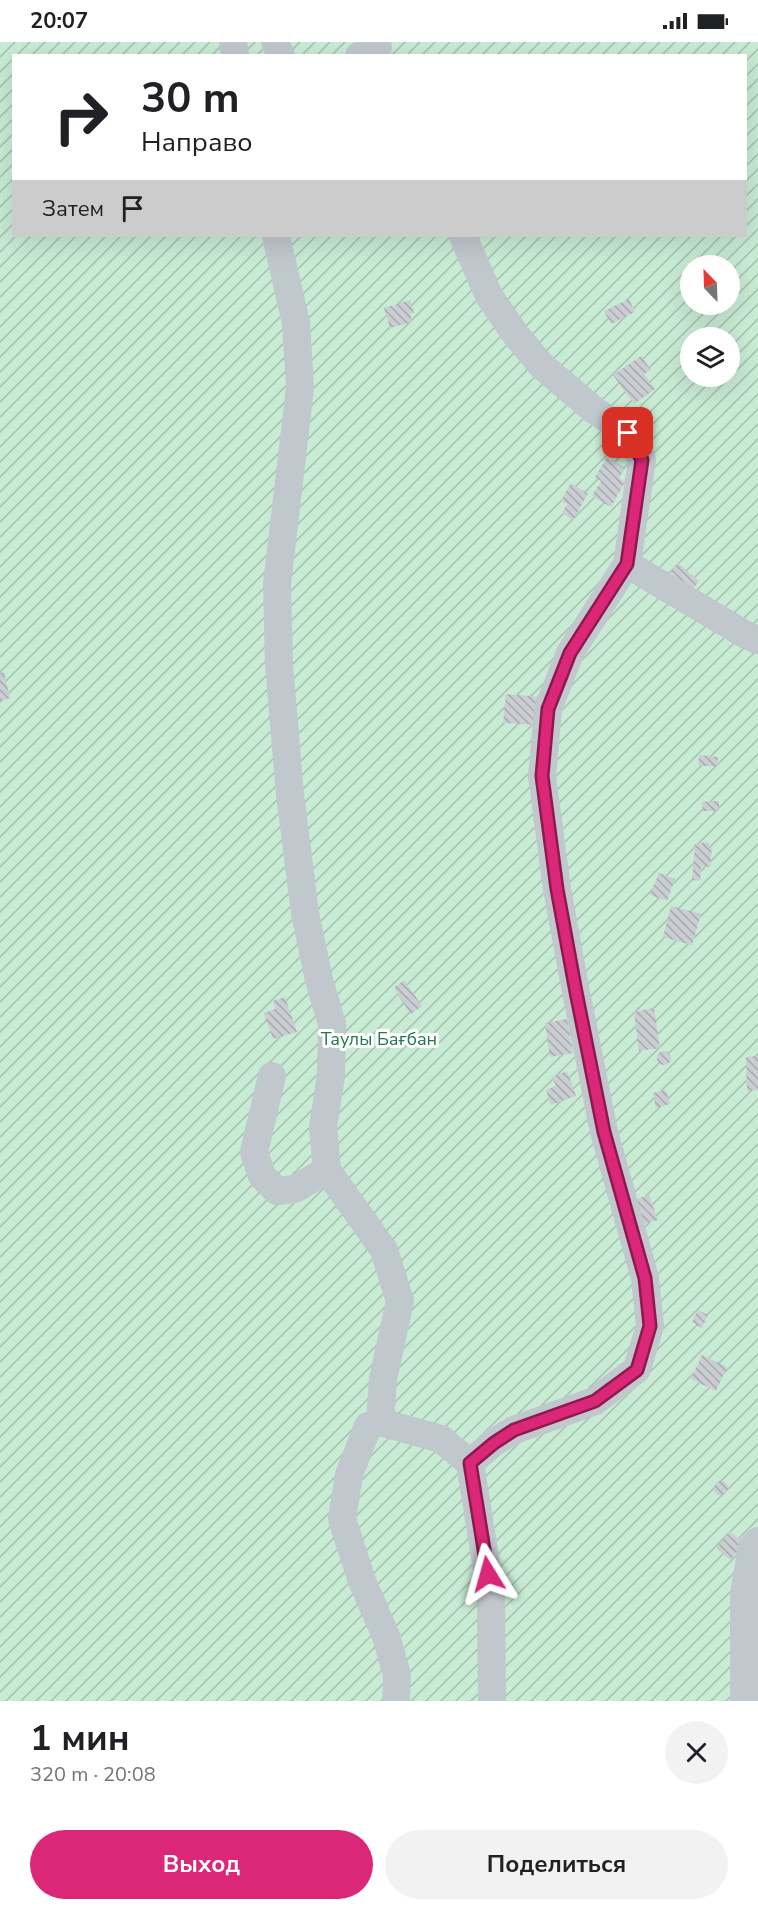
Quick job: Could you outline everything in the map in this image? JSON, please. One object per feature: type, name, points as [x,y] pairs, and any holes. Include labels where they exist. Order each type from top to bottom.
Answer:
[{"type":"street","points":[[276,237],[296,324],[300,388],[277,584],[279,665],[290,794],[305,914],[319,980],[332,1024],[331,1076],[323,1127],[327,1170],[384,1250],[400,1301],[383,1378],[380,1422]]},
{"type":"street","points":[[463,237],[489,296],[516,335],[551,373],[594,410],[628,433],[642,460],[627,564],[570,653],[548,709],[542,776],[557,889],[576,992],[604,1132],[645,1278],[650,1326],[637,1370],[595,1401],[514,1430],[470,1463]]},
{"type":"street","points":[[627,564],[758,640]]},
{"type":"street","points":[[272,1076],[254,1152],[262,1176],[277,1191],[295,1189],[327,1170]]},
{"type":"street","points":[[396,1701],[397,1675],[386,1636],[362,1581],[342,1519],[349,1475],[368,1426],[380,1422],[441,1439],[470,1463],[491,1595],[492,1701]]},
{"type":"street","points":[[744,1701],[744,1594],[752,1546],[758,1541]]},
{"type":"green space","name":"Таулы Бағбан","points":[[0,42],[758,42],[758,1701],[0,1701]]},
{"type":"building","points":[[629,299],[635,312],[611,324],[604,311]]},
{"type":"building","points":[[410,300],[414,313],[410,314],[412,322],[390,328],[384,308]]},
{"type":"building","points":[[641,356],[651,370],[644,374],[655,389],[634,404],[613,375]]},
{"type":"building","points":[[607,457],[625,468],[619,478],[625,482],[611,507],[592,496],[601,481],[595,477]]},
{"type":"building","points":[[571,483],[588,494],[573,520],[562,513],[567,504],[561,501]]},
{"type":"building","points":[[678,563],[699,581],[691,591],[670,572]]},
{"type":"building","points":[[4,672],[10,698],[0,701],[0,673]]},
{"type":"building","points":[[506,694],[541,697],[538,725],[503,723]]},
{"type":"building","points":[[699,755],[718,757],[717,767],[698,765]]},
{"type":"building","points":[[719,801],[719,811],[703,811],[702,802]]},
{"type":"building","points":[[702,842],[709,843],[709,848],[712,848],[710,867],[701,866],[700,881],[692,880],[695,844],[702,844]]},
{"type":"building","points":[[659,873],[675,879],[667,901],[650,895]]},
{"type":"building","points":[[671,906],[701,914],[692,945],[663,937]]},
{"type":"building","points":[[404,980],[422,1006],[411,1014],[398,996],[395,987]]},
{"type":"building","points":[[285,997],[297,1032],[273,1039],[264,1013],[275,1009],[273,1001]]},
{"type":"building","points":[[654,1008],[660,1048],[639,1051],[634,1012]]},
{"type":"building","points":[[567,1019],[573,1053],[550,1057],[545,1023]]},
{"type":"building","points":[[661,1051],[667,1051],[671,1058],[667,1065],[661,1065],[657,1061],[657,1055]]},
{"type":"building","points":[[758,1056],[758,1090],[747,1091],[746,1057]]},
{"type":"building","points":[[567,1071],[576,1096],[551,1105],[546,1090],[556,1086],[552,1077]]},
{"type":"building","points":[[666,1090],[670,1104],[656,1108],[653,1093]]},
{"type":"building","points":[[649,1195],[658,1220],[644,1224],[636,1199]]},
{"type":"building","points":[[698,1310],[708,1315],[702,1328],[692,1322]]},
{"type":"building","points":[[702,1355],[727,1367],[716,1391],[691,1379]]},
{"type":"building","points":[[721,1481],[726,1483],[728,1488],[726,1493],[721,1495],[716,1493],[714,1488],[716,1483]]},
{"type":"building","points":[[730,1531],[745,1544],[730,1560],[716,1548]]},
{"type":"route","points":[[488,1574],[470,1463],[514,1430],[595,1401],[637,1370],[650,1326],[645,1278],[604,1132],[576,992],[557,889],[542,776],[548,709],[570,653],[627,564],[642,460],[628,433]]}]
